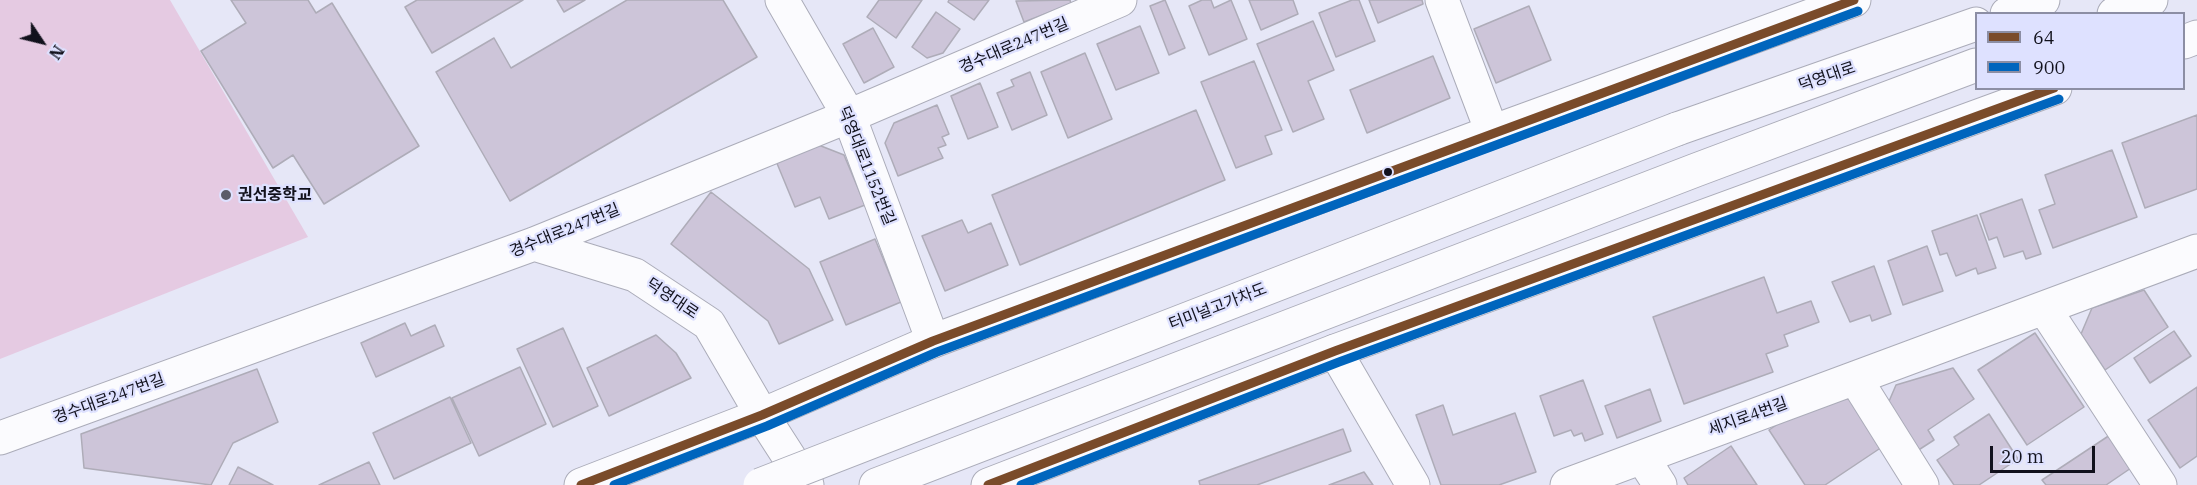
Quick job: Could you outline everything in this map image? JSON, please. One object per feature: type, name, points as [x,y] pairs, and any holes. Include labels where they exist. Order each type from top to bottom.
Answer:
[{"type":"main road","name":"덕영대로1152번길","points":[[782,0],[849,116],[933,341]]},
{"type":"main road","name":"경수대로247번길","points":[[0,438],[534,244],[849,116],[1120,0]]},
{"type":"main road","points":[[1442,0],[1492,132]]},
{"type":"main road","points":[[581,485],[762,415],[933,341],[1492,132],[1854,0]]},
{"type":"main road","points":[[1996,12],[2011,0]]},
{"type":"main road","points":[[2012,12],[2043,0]]},
{"type":"main road","points":[[2119,12],[2151,0]]},
{"type":"main road","name":"덕영대로","points":[[1677,129],[1975,25]]},
{"type":"main road","points":[[876,485],[1696,170],[1975,66]]},
{"type":"main road","points":[[988,485],[1335,351],[2050,90]]},
{"type":"main road","name":"터미널고가차도","points":[[760,485],[1677,129]]},
{"type":"main road","name":"덕영대로","points":[[534,244],[635,275],[709,324],[762,415],[807,485]]},
{"type":"main road","name":"세지로4번길","points":[[1567,485],[2197,251]]},
{"type":"main road","points":[[2044,308],[2160,485]]},
{"type":"main road","points":[[1335,351],[1413,485]]},
{"type":"main road","points":[[1854,378],[1922,485]]},
{"type":"main road","points":[[1642,457],[1660,485]]},
{"type":"shaded area","name":"권선중학교","points":[[0,0],[170,0],[308,237],[0,359]]},
{"type":"building","points":[[231,0],[308,0],[316,13],[332,3],[419,146],[324,204],[293,155],[273,168],[201,51],[246,23]]},
{"type":"building","points":[[417,0],[523,0],[432,53],[405,7]]},
{"type":"building","points":[[557,0],[585,0],[564,12]]},
{"type":"building","points":[[627,0],[723,0],[757,57],[510,201],[436,72],[494,38],[511,68]]},
{"type":"building","points":[[879,0],[922,0],[896,38],[867,17]]},
{"type":"building","points":[[949,0],[989,0],[974,20],[948,2]]},
{"type":"building","points":[[1070,0],[1071,4],[1024,22],[1016,1]]},
{"type":"building","points":[[1165,0],[1185,48],[1169,55],[1150,6]]},
{"type":"building","points":[[1202,0],[1211,0],[1214,8],[1231,0],[1247,39],[1209,55],[1189,6]]},
{"type":"building","points":[[1249,0],[1293,0],[1298,14],[1261,30]]},
{"type":"building","points":[[1352,0],[1359,0],[1375,41],[1336,57],[1319,13]]},
{"type":"building","points":[[1369,0],[1422,0],[1423,4],[1378,23]]},
{"type":"building","points":[[1529,6],[1551,60],[1496,83],[1474,29]]},
{"type":"building","points":[[936,12],[960,29],[943,53],[927,58],[912,47]]},
{"type":"building","points":[[1313,21],[1334,70],[1308,81],[1324,119],[1293,132],[1257,44]]},
{"type":"building","points":[[1140,26],[1159,73],[1116,90],[1097,44]]},
{"type":"building","points":[[873,28],[894,67],[864,83],[843,44]]},
{"type":"building","points":[[1085,53],[1112,119],[1068,138],[1041,72]]},
{"type":"building","points":[[1433,56],[1450,98],[1367,133],[1350,90]]},
{"type":"building","points":[[1254,61],[1282,130],[1265,136],[1272,154],[1236,168],[1201,82]]},
{"type":"building","points":[[1030,72],[1047,115],[1012,130],[997,93],[1014,86],[1011,80]]},
{"type":"building","points":[[980,83],[998,127],[968,139],[951,96]]},
{"type":"building","points":[[937,105],[949,134],[942,137],[946,145],[938,148],[943,158],[898,176],[885,143],[894,123]]},
{"type":"building","points":[[1196,110],[1225,180],[1020,265],[992,195]]},
{"type":"building","points":[[2197,115],[2197,189],[2145,208],[2122,143]]},
{"type":"building","points":[[816,144],[844,155],[865,205],[829,219],[820,197],[795,207],[776,161]]},
{"type":"building","points":[[2112,150],[2137,217],[2053,248],[2039,210],[2055,204],[2045,175]]},
{"type":"building","points":[[711,192],[809,269],[833,320],[779,344],[768,321],[671,244]]},
{"type":"building","points":[[2022,199],[2041,254],[2026,259],[2023,251],[2004,257],[1997,237],[1989,240],[1980,214]]},
{"type":"building","points":[[1977,215],[1996,268],[1978,274],[1976,268],[1956,276],[1947,253],[1940,255],[1932,231]]},
{"type":"building","points":[[962,220],[968,233],[991,223],[1008,265],[945,291],[922,236]]},
{"type":"building","points":[[875,239],[901,302],[846,325],[820,262]]},
{"type":"building","points":[[1927,246],[1943,291],[1903,305],[1888,261]]},
{"type":"building","points":[[1874,266],[1891,314],[1872,321],[1870,315],[1850,322],[1832,282]]},
{"type":"building","points":[[1764,277],[1777,313],[1811,301],[1819,322],[1784,335],[1788,346],[1766,354],[1773,372],[1684,404],[1653,317]]},
{"type":"building","points":[[2144,290],[2168,327],[2105,370],[2081,334],[2092,308]]},
{"type":"building","points":[[405,323],[411,336],[435,325],[444,346],[376,377],[361,343]]},
{"type":"building","points":[[563,328],[598,406],[553,427],[517,349]]},
{"type":"building","points":[[2174,331],[2191,356],[2150,383],[2134,358]]},
{"type":"building","points":[[2035,333],[2084,407],[2027,445],[1978,370]]},
{"type":"building","points":[[656,335],[676,353],[691,378],[609,416],[587,368]]},
{"type":"building","points":[[520,367],[546,424],[479,456],[452,398]]},
{"type":"building","points":[[1953,368],[1974,399],[1928,430],[1934,440],[1917,451],[1887,406],[1896,385]]},
{"type":"building","points":[[257,369],[278,422],[233,443],[211,485],[84,468],[81,434]]},
{"type":"building","points":[[1583,380],[1603,434],[1585,441],[1582,433],[1574,436],[1571,430],[1554,436],[1540,396]]},
{"type":"building","points":[[2197,387],[2197,456],[2180,468],[2148,420]]},
{"type":"building","points":[[1650,389],[1661,421],[1617,438],[1605,406]]},
{"type":"building","points":[[450,397],[471,443],[394,479],[373,433]]},
{"type":"building","points":[[1815,399],[1850,399],[1882,447],[1825,485],[1805,485],[1769,430]]},
{"type":"building","points":[[1443,405],[1453,435],[1515,413],[1536,472],[1499,485],[1441,485],[1416,415]]},
{"type":"building","points":[[1989,414],[2018,459],[1979,485],[1954,485],[1937,460],[1959,445],[1954,437]]},
{"type":"building","points":[[1343,429],[1351,451],[1257,485],[1200,485],[1199,481]]},
{"type":"building","points":[[2113,433],[2134,466],[2106,485],[2046,485],[2042,480]]},
{"type":"building","points":[[1731,446],[1757,485],[1688,485],[1684,478]]},
{"type":"building","points":[[369,462],[380,485],[319,485]]},
{"type":"building","points":[[238,467],[273,485],[229,485]]},
{"type":"building","points":[[1364,472],[1373,485],[1329,485]]},
{"type":"transit line","name":"64","points":[[581,485],[762,415],[933,341],[1854,0]]},
{"type":"transit line","name":"900","points":[[614,485],[767,426],[937,352],[1858,11]]},
{"type":"transit line","name":"64","points":[[988,485],[1335,351],[2049,90]]},
{"type":"transit line","name":"900","points":[[1021,485],[1339,362],[2059,99]]},
{"type":"place","name":"권선중학교","points":[[226,195]]}]
